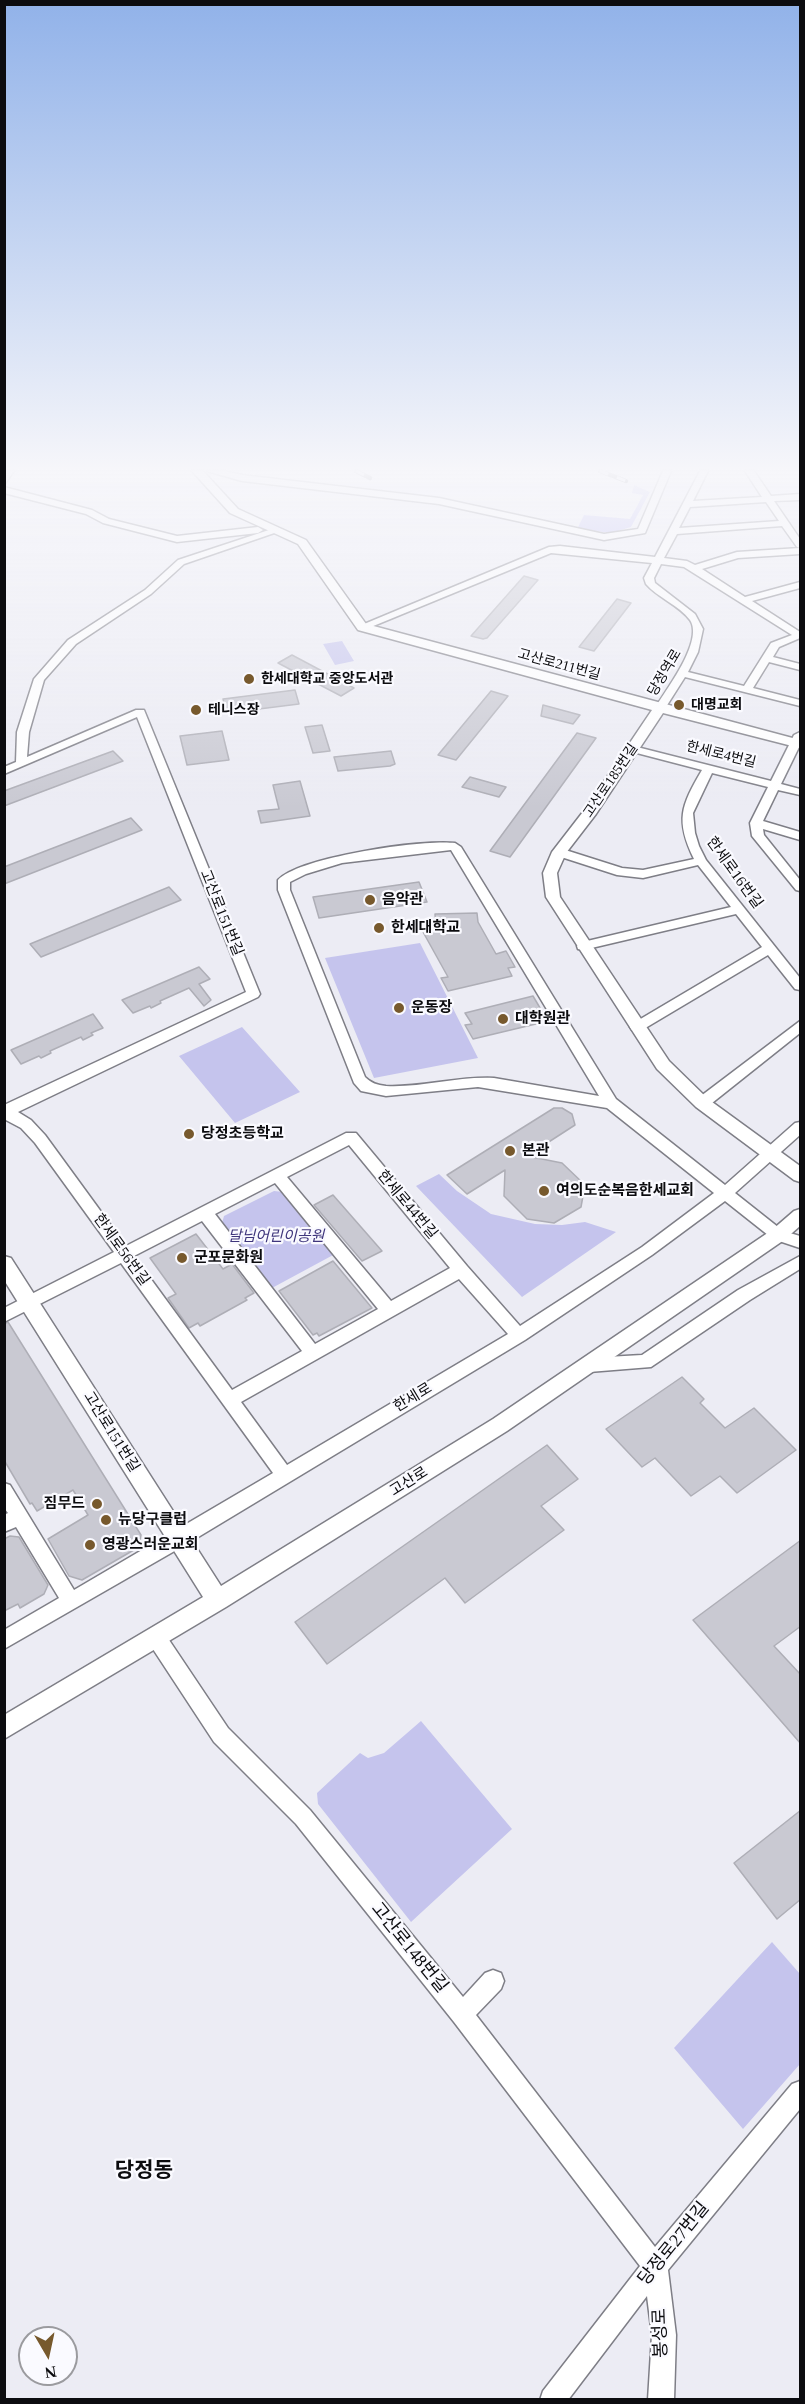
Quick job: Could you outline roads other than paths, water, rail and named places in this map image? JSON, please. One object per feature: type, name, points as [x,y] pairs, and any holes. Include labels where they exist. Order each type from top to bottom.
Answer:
[{"type":"street","points":[[21,765],[22,732],[39,679],[72,642],[158,583]]},
{"type":"street","points":[[333,583],[362,627],[468,583]]},
{"type":"street","name":"당정역로","points":[[651,583],[695,620],[699,634],[696,648],[660,708]]},
{"type":"street","points":[[719,583],[800,635]]},
{"type":"street","points":[[745,600],[787,586],[801,585]]},
{"type":"street","name":"고산로211번길","points":[[362,627],[660,708],[799,741]]},
{"type":"street","points":[[747,689],[775,645],[800,635]]},
{"type":"street","points":[[765,658],[801,667]]},
{"type":"street","points":[[681,673],[801,703]]},
{"type":"street","name":"고산로185번길","points":[[660,708],[591,811],[559,852],[550,873],[554,897],[582,946],[663,1065],[702,1103],[801,1175]]},
{"type":"street","name":"고산로151번길","points":[[4,771],[140,712],[254,994],[6,1112]]},
{"type":"street","points":[[799,741],[774,784],[756,823],[758,836],[801,887]]},
{"type":"street","name":"한세로4번길","points":[[633,749],[801,792]]},
{"type":"street","name":"한세로16번길","points":[[709,768],[686,809],[689,839],[701,861],[801,986]]},
{"type":"street","points":[[756,823],[801,836]]},
{"type":"street","points":[[611,1103],[494,1083],[478,1082],[386,1091],[366,1087],[359,1079],[301,934],[284,890],[284,880],[320,862],[455,847],[611,1103],[777,1235],[801,1242]]},
{"type":"street","points":[[559,852],[621,872],[643,874],[701,861]]},
{"type":"street","points":[[582,946],[740,909]]},
{"type":"street","points":[[637,1027],[770,948]]},
{"type":"street","points":[[702,1103],[801,1026]]},
{"type":"street","name":"한세로56번길","points":[[6,1112],[26,1124],[40,1139],[284,1475]]},
{"type":"street","name":"한세로","points":[[4,1640],[179,1539],[519,1335],[647,1251],[724,1194],[801,1127]]},
{"type":"street","name":"한세로44번길","points":[[4,1316],[351,1137],[461,1270],[519,1335]]},
{"type":"street","points":[[277,1175],[389,1310]]},
{"type":"street","points":[[205,1213],[313,1353]]},
{"type":"street","name":"고산로","points":[[4,1728],[219,1600],[500,1425],[777,1235],[801,1216]]},
{"type":"street","points":[[588,1365],[645,1362],[744,1295],[801,1262]]},
{"type":"street","name":"고산로151번길","points":[[4,1263],[219,1600]]},
{"type":"street","points":[[229,1400],[461,1270]]},
{"type":"street","points":[[4,1491],[12,1520],[71,1601]]},
{"type":"street","name":"고산로148번길","points":[[156,1637],[221,1735],[303,1817],[462,2014],[655,2266]]},
{"type":"street","points":[[462,2014],[493,1981]]},
{"type":"street","name":"당정로27번길","points":[[552,2400],[655,2266],[801,2092]]},
{"type":"street","name":"봉성로","points":[[655,2266],[664,2335],[662,2400]]},
{"type":"place","name":"한세대학교 중앙도서관","points":[[249,679]]},
{"type":"place","name":"대명교회","points":[[679,705]]},
{"type":"place","name":"테니스장","points":[[196,710]]},
{"type":"place","name":"음악관","points":[[370,900]]},
{"type":"place","name":"한세대학교","points":[[379,928]]},
{"type":"place","name":"운동장","points":[[399,1008]]},
{"type":"place","name":"대학원관","points":[[503,1019]]},
{"type":"place","name":"당정초등학교","points":[[189,1134]]},
{"type":"place","name":"본관","points":[[510,1151]]},
{"type":"place","name":"여의도순복음한세교회","points":[[544,1191]]},
{"type":"place","name":"군포문화원","points":[[182,1258]]},
{"type":"place","name":"짐무드","points":[[97,1504]]},
{"type":"place","name":"뉴당구클럽","points":[[106,1520]]},
{"type":"place","name":"영광스러운교회","points":[[90,1545]]},
{"type":"district","name":"당정동","points":[[144,2172]]},
{"type":"park label","name":"달님어린이공원","points":[[276,1237]]}]
